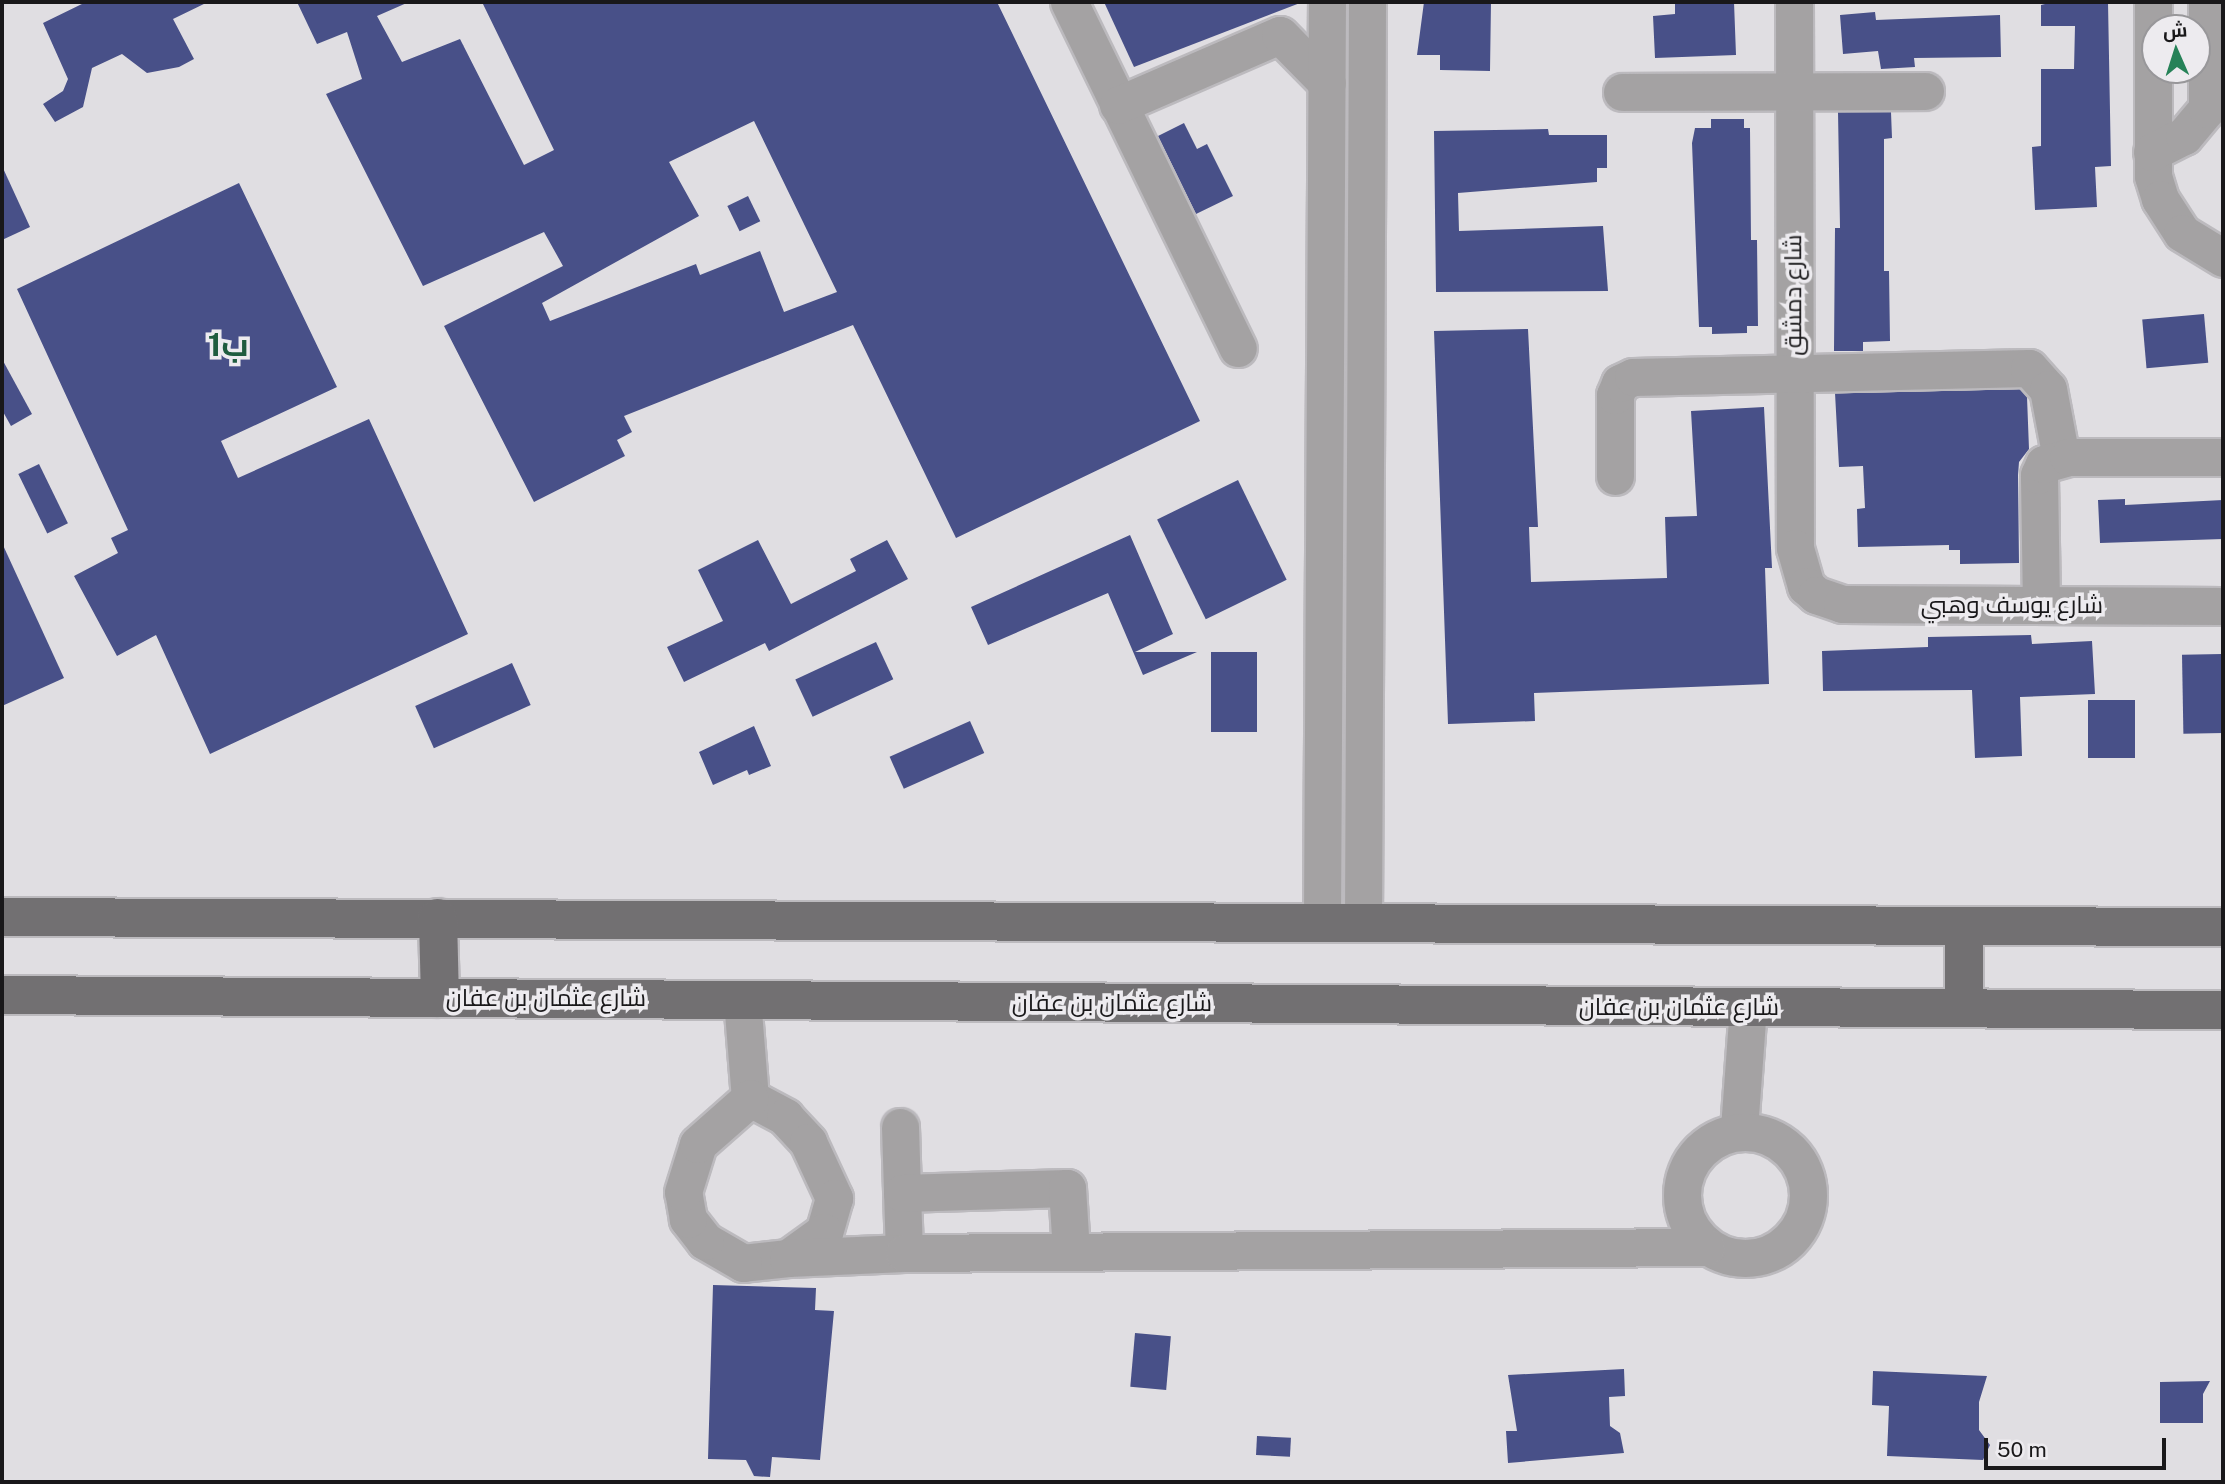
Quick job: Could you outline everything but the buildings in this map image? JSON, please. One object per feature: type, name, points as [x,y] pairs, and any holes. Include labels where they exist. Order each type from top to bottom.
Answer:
[{"type":"main road","points":[[2,917],[2223,927]]},
{"type":"main road","points":[[438,918],[440,998]]},
{"type":"main road","points":[[1964,926],[1964,1008]]},
{"type":"main road","name":"شارع عثمان بن عفان","points":[[2,995],[2223,1010]]},
{"type":"street","points":[[1069,2],[1238,348]]},
{"type":"street","points":[[1322,921],[1327,2]]},
{"type":"street","points":[[1363,922],[1367,2]]},
{"type":"street","name":"شارع دمشق","points":[[1794,2],[1795,557],[1806,586]]},
{"type":"street","points":[[2153,2],[2152,152],[2160,199],[2172,220],[2193,244],[2223,258]]},
{"type":"street","points":[[2152,152],[2184,136],[2207,109],[2207,2]]},
{"type":"street","points":[[1118,105],[1280,35],[1327,83]]},
{"type":"street","points":[[1622,92],[1925,90]]},
{"type":"street","points":[[1615,476],[1615,395],[1626,379],[2029,368],[2048,389],[2062,458]]},
{"type":"street","points":[[2042,605],[2039,475],[2044,464],[2062,458],[2223,457]]},
{"type":"street","points":[[1324,525],[1365,527]]},
{"type":"street","name":"شارع يوسف وهبي","points":[[1806,586],[1816,595],[1842,604],[2223,606]]},
{"type":"street","points":[[1324,624],[1364,623]]},
{"type":"street","points":[[742,999],[750,1098]]},
{"type":"street","points":[[1739,1129],[1748,1007]]},
{"type":"street","points":[[750,1098],[698,1144],[683,1192],[688,1219],[705,1241],[743,1263],[788,1258],[904,1253],[1706,1247],[1742,1260],[1780,1250],[1802,1225],[1810,1192],[1800,1160],[1774,1138],[1739,1129],[1705,1144],[1683,1176],[1683,1215],[1706,1247]]},
{"type":"street","points":[[750,1098],[785,1117],[808,1142],[834,1198],[824,1232],[788,1258]]},
{"type":"street","points":[[900,1127],[904,1253]]},
{"type":"street","points":[[902,1193],[1067,1188],[1071,1252]]},
{"type":"district","name":"ب1","points":[[228,345]]}]
